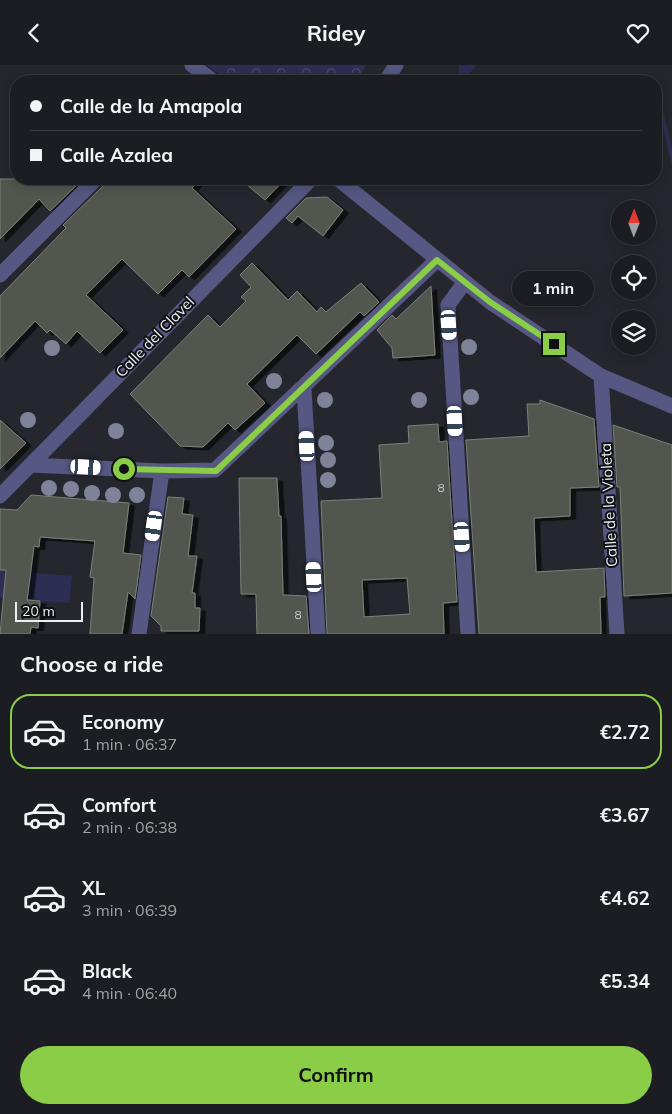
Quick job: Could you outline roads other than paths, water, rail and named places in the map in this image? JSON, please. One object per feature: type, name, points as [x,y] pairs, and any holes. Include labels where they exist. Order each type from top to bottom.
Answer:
[{"type":"street","points":[[0,275],[90,185]]},
{"type":"street","name":"Calle del Clavel","points":[[0,496],[305,185]]},
{"type":"street","points":[[345,185],[464,283],[601,376],[672,406]]},
{"type":"street","points":[[30,465],[162,471],[216,471],[437,260]]},
{"type":"street","points":[[464,283],[448,305],[468,634]]},
{"type":"street","name":"Calle de la Violeta","points":[[601,376],[616,634]]},
{"type":"street","points":[[304,389],[318,634]]},
{"type":"street","points":[[139,634],[162,471]]}]
